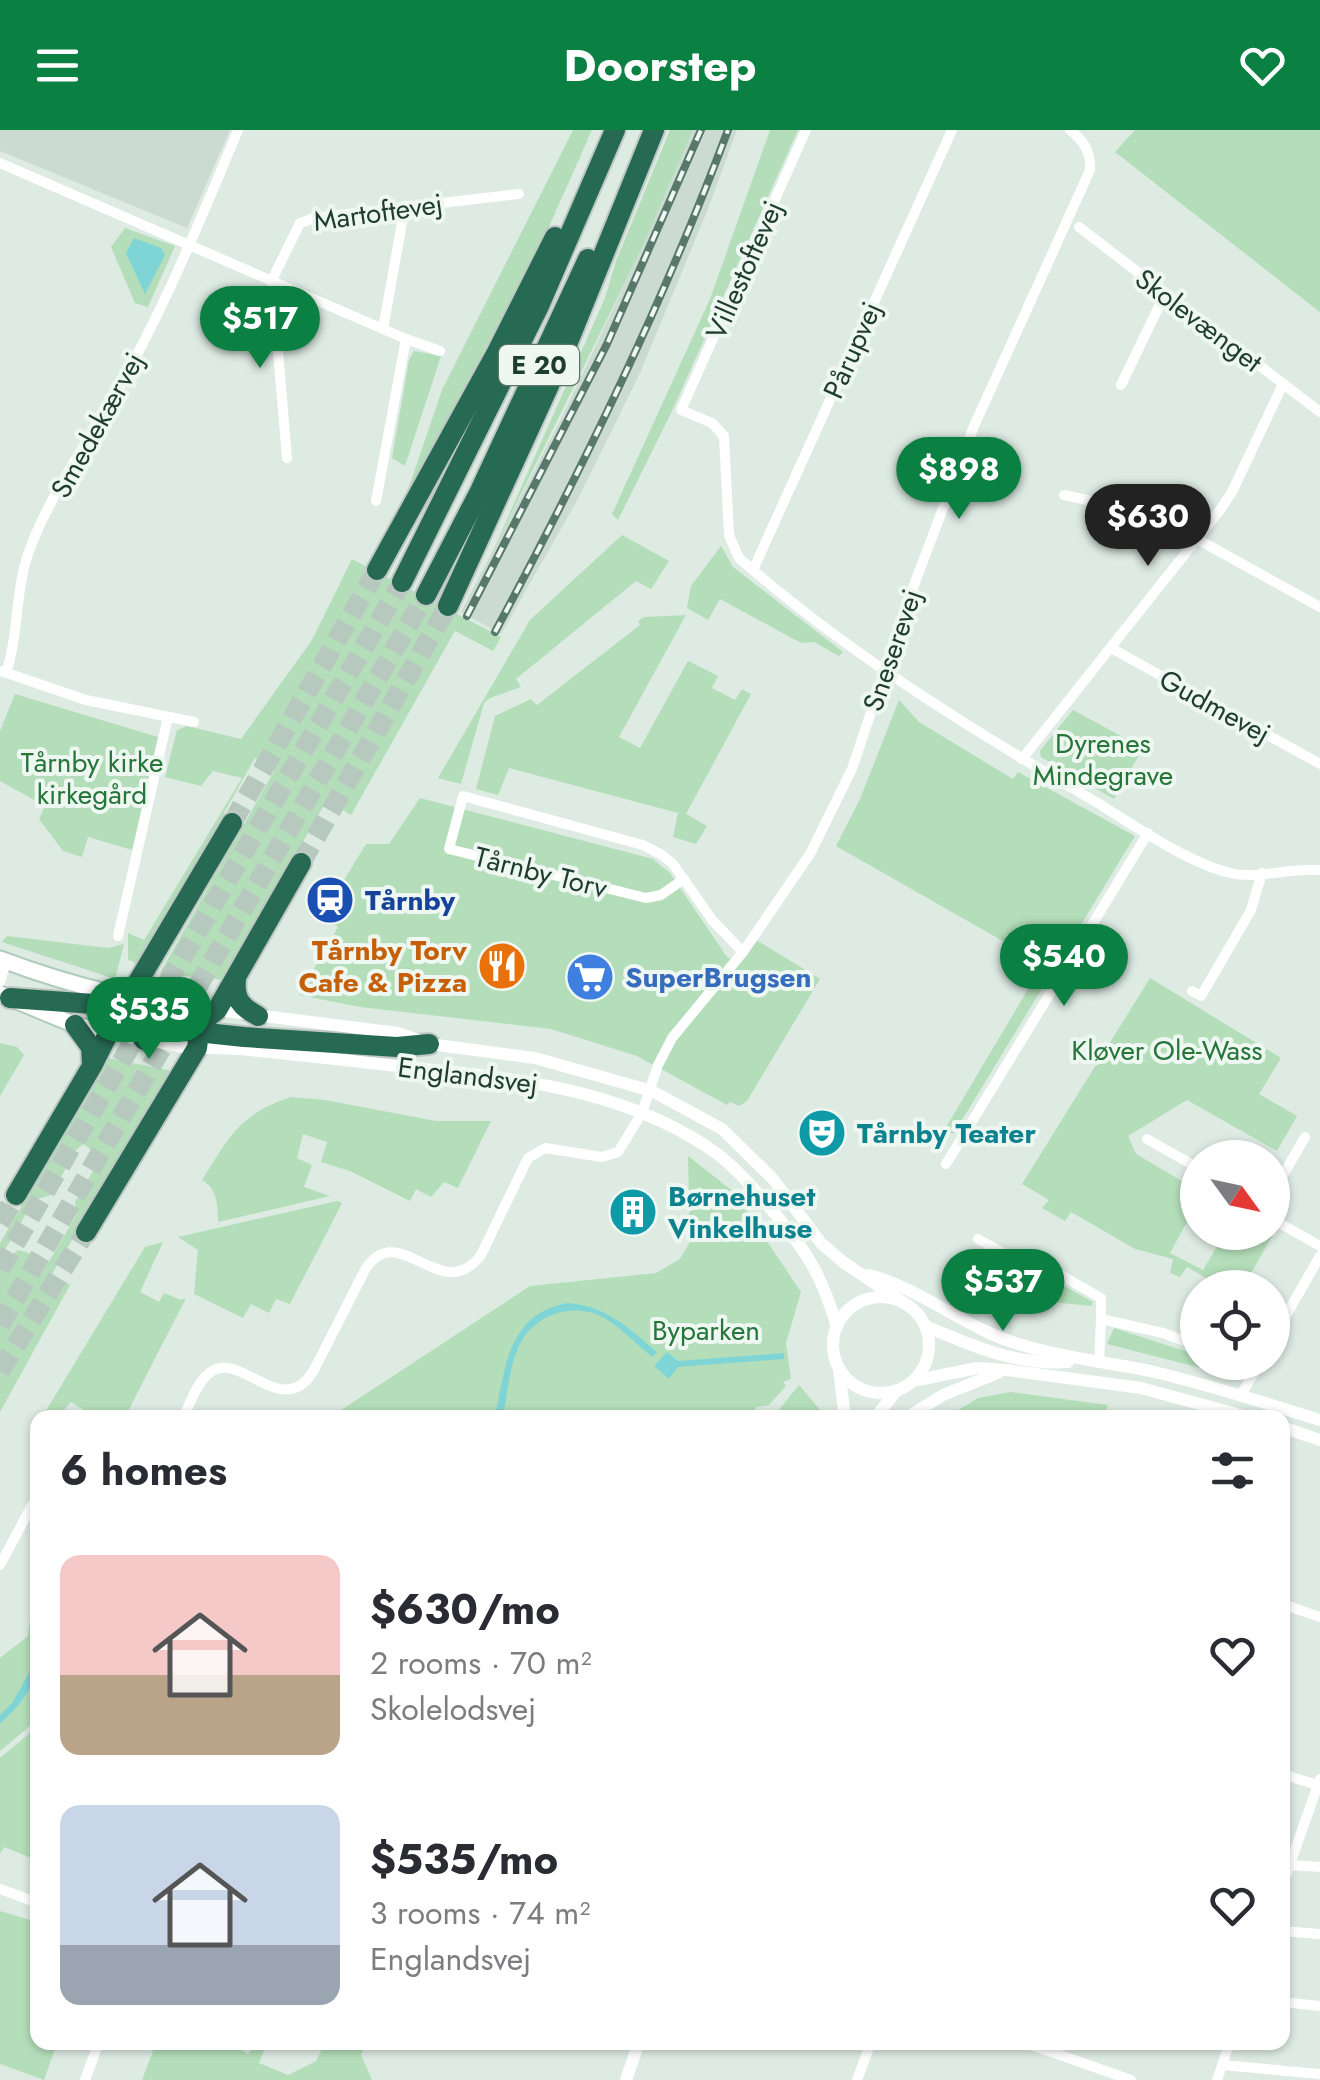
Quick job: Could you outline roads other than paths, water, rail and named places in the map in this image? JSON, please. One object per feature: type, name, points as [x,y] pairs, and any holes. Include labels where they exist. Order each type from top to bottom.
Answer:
[{"type":"highway","points":[[378,570],[505,336],[570,207],[602,130]]},
{"type":"highway","name":"E 20","points":[[402,582],[539,306],[616,130]]},
{"type":"highway","name":"E 20","points":[[426,594],[540,364],[642,130]]},
{"type":"highway","points":[[448,606],[562,357],[654,130]]},
{"type":"highway","points":[[16,1194],[109,1032],[134,1017],[232,823]]},
{"type":"highway","points":[[86,1232],[195,1028],[217,1010],[300,863]]},
{"type":"highway","points":[[236,978],[242,1008],[258,1016]]},
{"type":"highway","points":[[3,992],[94,1004],[134,1017],[195,1028],[396,1047],[430,1044]]},
{"type":"highway","points":[[75,1026],[92,1047],[92,1066]]},
{"type":"main road","points":[[3,960],[134,1017]]},
{"type":"main road","points":[[3,992],[75,1026],[109,1032]]},
{"type":"street","name":"Smedekærvej","points":[[3,672],[12,653],[20,587],[29,552],[133,363],[190,244],[238,130]]},
{"type":"street","name":"Villestoftevej","points":[[753,570],[739,558],[728,535],[724,436],[712,424],[681,410],[806,130]]},
{"type":"street","name":"Pårupvej","points":[[753,570],[952,130]]},
{"type":"street","name":"Sneserevej","points":[[187,1410],[206,1375],[220,1368],[236,1370],[280,1390],[305,1382],[316,1368],[371,1260],[396,1252],[444,1272],[469,1268],[480,1255],[528,1158],[536,1151],[556,1147],[611,1156],[623,1146],[652,1091],[658,1065],[672,1038],[743,952],[789,888],[852,769],[884,670],[974,426],[1090,170],[1091,158],[1081,139],[1070,130]]},
{"type":"street","points":[[0,163],[406,339],[440,350]]},
{"type":"street","name":"Martoftevej","points":[[272,280],[300,223],[314,218],[519,194]]},
{"type":"street","points":[[383,329],[405,206]]},
{"type":"street","name":"Skolevænget","points":[[1079,227],[1320,412]]},
{"type":"street","points":[[272,280],[288,458]]},
{"type":"street","points":[[1121,385],[1165,294]]},
{"type":"street","points":[[376,501],[406,339]]},
{"type":"street","points":[[1022,759],[1232,492],[1283,384]]},
{"type":"street","points":[[1064,495],[1132,510],[1320,607]]},
{"type":"street","points":[[753,570],[884,670],[1022,759],[1214,868],[1249,876],[1319,868]]},
{"type":"street","name":"Gudmevej","points":[[1111,648],[1320,764]]},
{"type":"street","points":[[3,672],[86,700],[194,722]]},
{"type":"street","points":[[118,936],[168,717]]},
{"type":"street","name":"Tårnby Torv","points":[[684,879],[661,895],[646,898],[449,849],[463,796],[643,845],[668,859],[684,879],[713,921],[743,952]]},
{"type":"street","points":[[946,1164],[1148,833]]},
{"type":"street","points":[[1192,991],[1201,996],[1204,991],[1251,910],[1262,874]]},
{"type":"street","points":[[3,960],[3,992]]},
{"type":"street","name":"Englandsvej","points":[[217,1010],[398,1033],[430,1044],[535,1058],[652,1091],[722,1130],[773,1179],[821,1243],[901,1301]]},
{"type":"street","name":"Englandsvej","points":[[195,1028],[240,1049],[519,1079],[568,1089],[642,1113],[701,1142],[749,1183],[816,1268],[837,1327]]},
{"type":"street","points":[[1290,1163],[1305,1137]]},
{"type":"street","points":[[1147,1139],[1180,1158]]},
{"type":"street","points":[[1290,1229],[1320,1246]]},
{"type":"street","points":[[978,1239],[1043,1276],[1052,1270],[1101,1298],[1099,1363]]},
{"type":"street","points":[[1290,1308],[1320,1256]]},
{"type":"street","name":"Englandsvej","points":[[857,1272],[916,1291],[986,1333],[1080,1360],[1148,1370],[1288,1410]]},
{"type":"street","points":[[844,1410],[834,1354],[837,1327],[856,1304],[886,1297],[901,1301],[919,1316],[925,1326],[928,1356],[913,1381]]},
{"type":"street","points":[[1101,1319],[1180,1340]]},
{"type":"street","name":"Englandsvej","points":[[925,1326],[1001,1355],[1062,1363],[1080,1360]]},
{"type":"street","points":[[838,1366],[849,1380],[870,1392],[897,1390]]},
{"type":"street","points":[[881,1410],[897,1390],[913,1381],[977,1368],[1141,1388],[1222,1410]]},
{"type":"street","points":[[920,1410],[968,1383],[1007,1370]]},
{"type":"street","points":[[1241,1395],[1250,1380]]},
{"type":"street","name":"Englandsvej","points":[[1290,1411],[1320,1420]]},
{"type":"street","points":[[1290,1430],[1320,1440]]},
{"type":"street","points":[[0,1565],[30,1509]]},
{"type":"street","points":[[1290,1607],[1320,1617]]},
{"type":"street","points":[[1290,1776],[1319,1784],[1290,1866],[1320,1868]]},
{"type":"street","points":[[0,1889],[30,1900]]},
{"type":"street","points":[[1290,1931],[1320,1934]]},
{"type":"street","points":[[1290,2003],[1320,2006]]},
{"type":"street","points":[[86,2080],[96,2050]]},
{"type":"street","points":[[626,2080],[636,2050]]},
{"type":"street","points":[[857,2080],[868,2050]]},
{"type":"street","points":[[1046,2050],[1131,2080]]},
{"type":"street","points":[[1217,2080],[1227,2050]]},
{"type":"street","points":[[1222,2066],[1320,2074]]},
{"type":"water","points":[[134,238],[161,248],[165,255],[145,294],[126,253]]},
{"type":"water","points":[[568,1303],[605,1313],[657,1352],[652,1357],[596,1314],[561,1312],[540,1321],[524,1337],[510,1373],[504,1410],[497,1410],[513,1345],[533,1318]]},
{"type":"water","points":[[667,1352],[678,1361],[784,1353],[784,1359],[678,1367],[669,1379],[654,1366]]},
{"type":"water","points":[[30,1671],[30,1687],[0,1724],[0,1715],[12,1703]]},
{"type":"tunnel","points":[[232,823],[377,570]]},
{"type":"tunnel","points":[[0,1269],[402,582]]},
{"type":"tunnel","points":[[0,1325],[426,595]]},
{"type":"tunnel","points":[[301,863],[448,606]]},
{"type":"tunnel","points":[[0,1223],[16,1195]]},
{"type":"tunnel","points":[[0,1371],[86,1232]]},
{"type":"railway","points":[[467,616],[607,344],[701,130]]},
{"type":"railway","points":[[495,632],[620,385],[728,130]]},
{"type":"place","name":"Tårnby","points":[[330,900]]},
{"type":"place","name":"Tårnby Torv Cafe & Pizza","points":[[502,966]]},
{"type":"place","name":"SuperBrugsen","points":[[590,977]]},
{"type":"place","name":"Tårnby Teater","points":[[822,1133]]},
{"type":"place","name":"Børnehuset Vinkelhuse","points":[[633,1212]]},
{"type":"park label","name":"Dyrenes Mindegrave","points":[[1103,759]]},
{"type":"park label","name":"Tårnby kirke kirkegård","points":[[92,778]]},
{"type":"park label","name":"Kløver Ole-Wass","points":[[1167,1050]]},
{"type":"park label","name":"Byparken","points":[[706,1330]]}]
